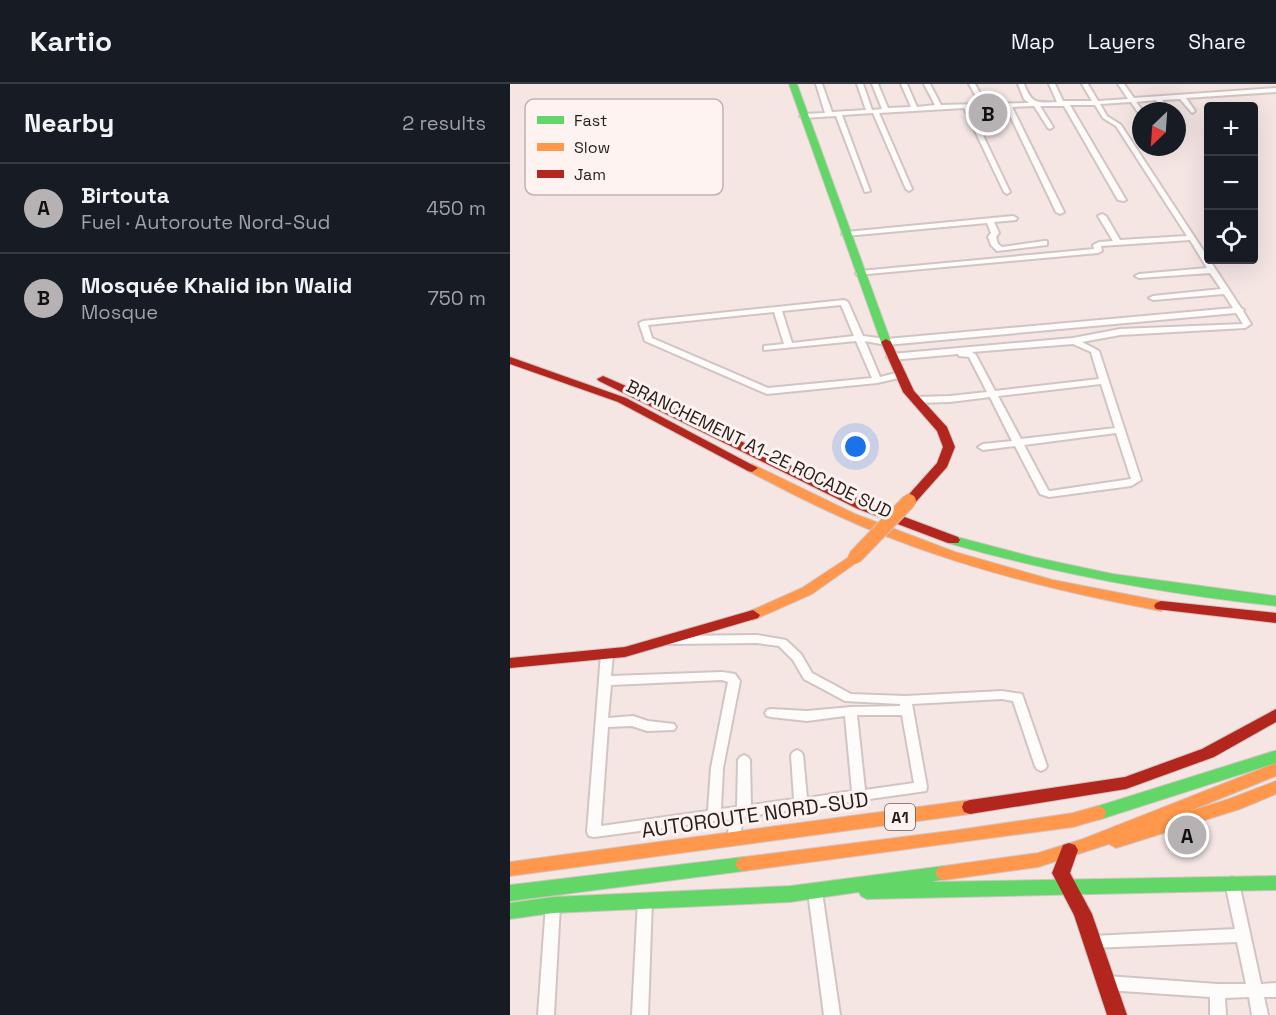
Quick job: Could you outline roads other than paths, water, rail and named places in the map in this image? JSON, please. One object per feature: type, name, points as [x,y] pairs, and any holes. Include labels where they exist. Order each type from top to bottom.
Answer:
[{"type":"main road","points":[[510,663],[625,652],[784,605],[817,587],[855,556],[943,464],[949,447],[943,430],[912,396],[892,359],[793,84]]},
{"type":"main road","name":"BRANCHEMENT A1-2E ROCADE SUD","points":[[510,349],[630,390],[831,494],[945,538],[1047,567],[1102,578],[1178,591],[1276,601]]},
{"type":"main road","name":"BRANCHEMENT A1-2E ROCADE SUD","points":[[510,360],[609,395],[840,513],[963,561],[1057,587],[1134,602],[1218,614],[1276,618]]},
{"type":"main road","name":"AUTOROUTE NORD-SUD","points":[[510,868],[1010,802],[1126,783],[1208,753],[1276,715]]},
{"type":"main road","name":"A1","points":[[510,893],[958,837],[1073,820],[1146,800],[1276,757]]},
{"type":"main road","points":[[790,894],[1038,860],[1087,845],[1276,769]]},
{"type":"main road","points":[[1087,845],[1122,840],[1234,804],[1276,787]]},
{"type":"main road","points":[[1069,850],[1061,873],[1070,888],[1092,942],[1117,1015]]},
{"type":"main road","points":[[510,911],[554,905],[815,892],[1276,883]]},
{"type":"main road","points":[[510,920],[554,905]]},
{"type":"street","points":[[819,84],[829,114]]},
{"type":"street","points":[[860,84],[909,189]]},
{"type":"street","points":[[875,84],[886,110]]},
{"type":"street","points":[[904,84],[915,108]]},
{"type":"street","points":[[927,84],[939,107]]},
{"type":"street","points":[[972,84],[984,105]]},
{"type":"street","points":[[1021,84],[1027,99],[1034,103],[1050,127]]},
{"type":"street","points":[[1052,84],[1122,201]]},
{"type":"street","points":[[892,359],[1073,341],[1120,332],[1245,326],[1247,324],[1118,125],[1105,117],[1085,84]]},
{"type":"street","points":[[1121,84],[1132,101]]},
{"type":"street","points":[[1220,84],[1227,93]]},
{"type":"street","points":[[803,116],[915,108],[1132,101],[1276,90]]},
{"type":"street","points":[[1181,96],[1192,111]]},
{"type":"street","points":[[1008,104],[1060,212]]},
{"type":"street","points":[[966,106],[1007,192]]},
{"type":"street","points":[[838,113],[867,191]]},
{"type":"street","points":[[1102,216],[1118,242]]},
{"type":"street","points":[[846,234],[1013,218]]},
{"type":"street","points":[[989,220],[995,233],[992,237],[995,245],[1000,249],[1044,243]]},
{"type":"street","points":[[860,273],[1094,251],[1099,249],[1097,244],[1192,238]]},
{"type":"street","points":[[1139,276],[1213,270]]},
{"type":"street","points":[[1153,298],[1227,291]]},
{"type":"street","points":[[877,380],[844,302],[643,323],[648,339],[763,390],[877,380],[900,375]]},
{"type":"street","points":[[777,309],[789,346]]},
{"type":"street","points":[[767,348],[860,338],[886,342],[1240,310]]},
{"type":"street","points":[[892,359],[970,353],[1046,493],[1131,483],[1136,480],[1095,351],[1090,346],[1073,341]]},
{"type":"street","points":[[912,396],[946,399],[1104,381]]},
{"type":"street","points":[[983,447],[1120,430]]},
{"type":"street","points":[[667,640],[757,639],[782,643],[797,657],[808,675],[849,698],[906,705]]},
{"type":"street","points":[[607,654],[594,831],[921,787],[906,705]]},
{"type":"street","points":[[605,681],[731,677],[734,681],[734,693],[717,768],[714,815]]},
{"type":"street","points":[[771,713],[807,716],[1002,695],[1018,697],[1041,766]]},
{"type":"street","points":[[851,711],[859,795]]},
{"type":"street","points":[[602,723],[633,721],[647,726],[670,727]]},
{"type":"street","points":[[797,755],[801,803]]},
{"type":"street","points":[[734,839],[740,812],[744,760]]},
{"type":"street","points":[[1232,883],[1260,1015]]},
{"type":"street","points":[[815,892],[832,1015]]},
{"type":"street","points":[[640,1015],[645,900]]},
{"type":"street","points":[[546,1015],[554,905]]},
{"type":"street","points":[[1092,942],[1244,936]]},
{"type":"street","points":[[1107,983],[1217,991],[1276,990]]},
{"type":"street","points":[[1217,991],[1218,1015]]},
{"type":"place","name":"Mosquée Khalid ibn Walid","points":[[988,113]]},
{"type":"place","name":"Birtouta","points":[[1187,835]]}]
